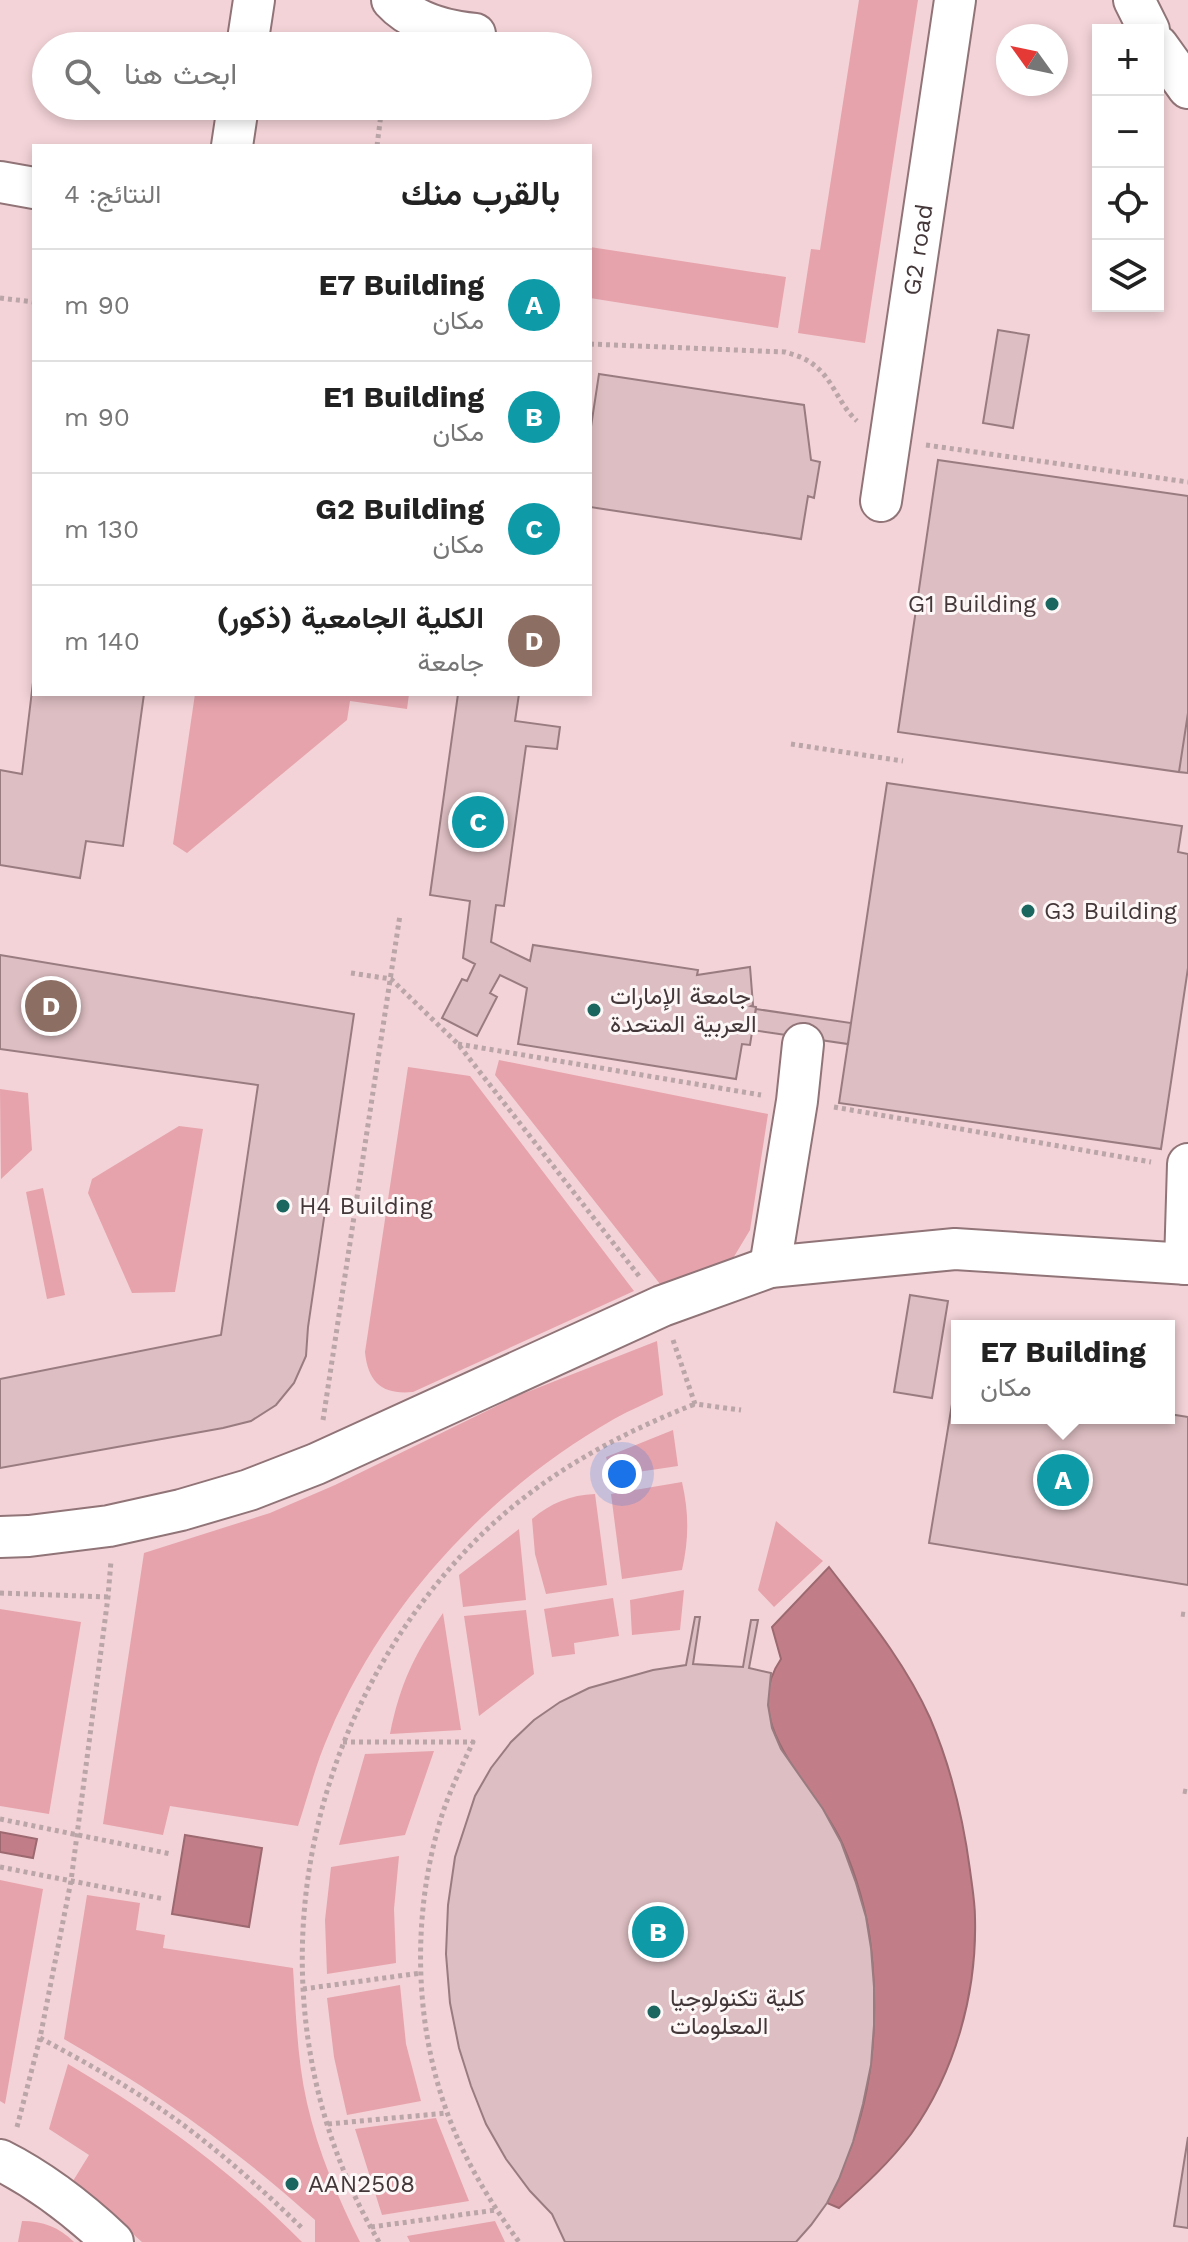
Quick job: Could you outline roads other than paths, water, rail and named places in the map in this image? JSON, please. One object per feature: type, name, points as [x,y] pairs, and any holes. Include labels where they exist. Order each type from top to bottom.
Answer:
[{"type":"street","points":[[249,32],[254,0]]},
{"type":"street","points":[[392,0],[426,24],[456,32]]},
{"type":"street","name":"G2 road","points":[[881,501],[955,0]]},
{"type":"street","points":[[1134,0],[1146,24]]},
{"type":"street","points":[[1164,54],[1188,88]]},
{"type":"street","points":[[232,144],[236,120]]},
{"type":"street","points":[[0,182],[32,188]]},
{"type":"street","points":[[770,1267],[797,1101],[803,1044]]},
{"type":"street","points":[[0,1537],[109,1526],[181,1510],[249,1490],[316,1464],[662,1306],[770,1267],[955,1249],[1186,1264],[1188,1164]]},
{"type":"street","points":[[3,2162],[48,2189],[113,2242]]},
{"type":"place","name":"G1 Building","points":[[1052,604]]},
{"type":"place","name":"G2 Building","points":[[478,822]]},
{"type":"place","name":"G3 Building","points":[[1028,911]]},
{"type":"place","name":"الكلية الجامعية (ذكور)","points":[[51,1006]]},
{"type":"place","name":"جامعة الإمارات العربية المتحدة","points":[[594,1010]]},
{"type":"place","name":"H4 Building","points":[[283,1206]]},
{"type":"place","name":"E7 Building","points":[[1063,1480]]},
{"type":"place","name":"E1 Building","points":[[658,1932]]},
{"type":"place","name":"كلية تكنولوجيا المعلومات","points":[[654,2012]]},
{"type":"place","name":"AAN2508","points":[[292,2184]]}]
